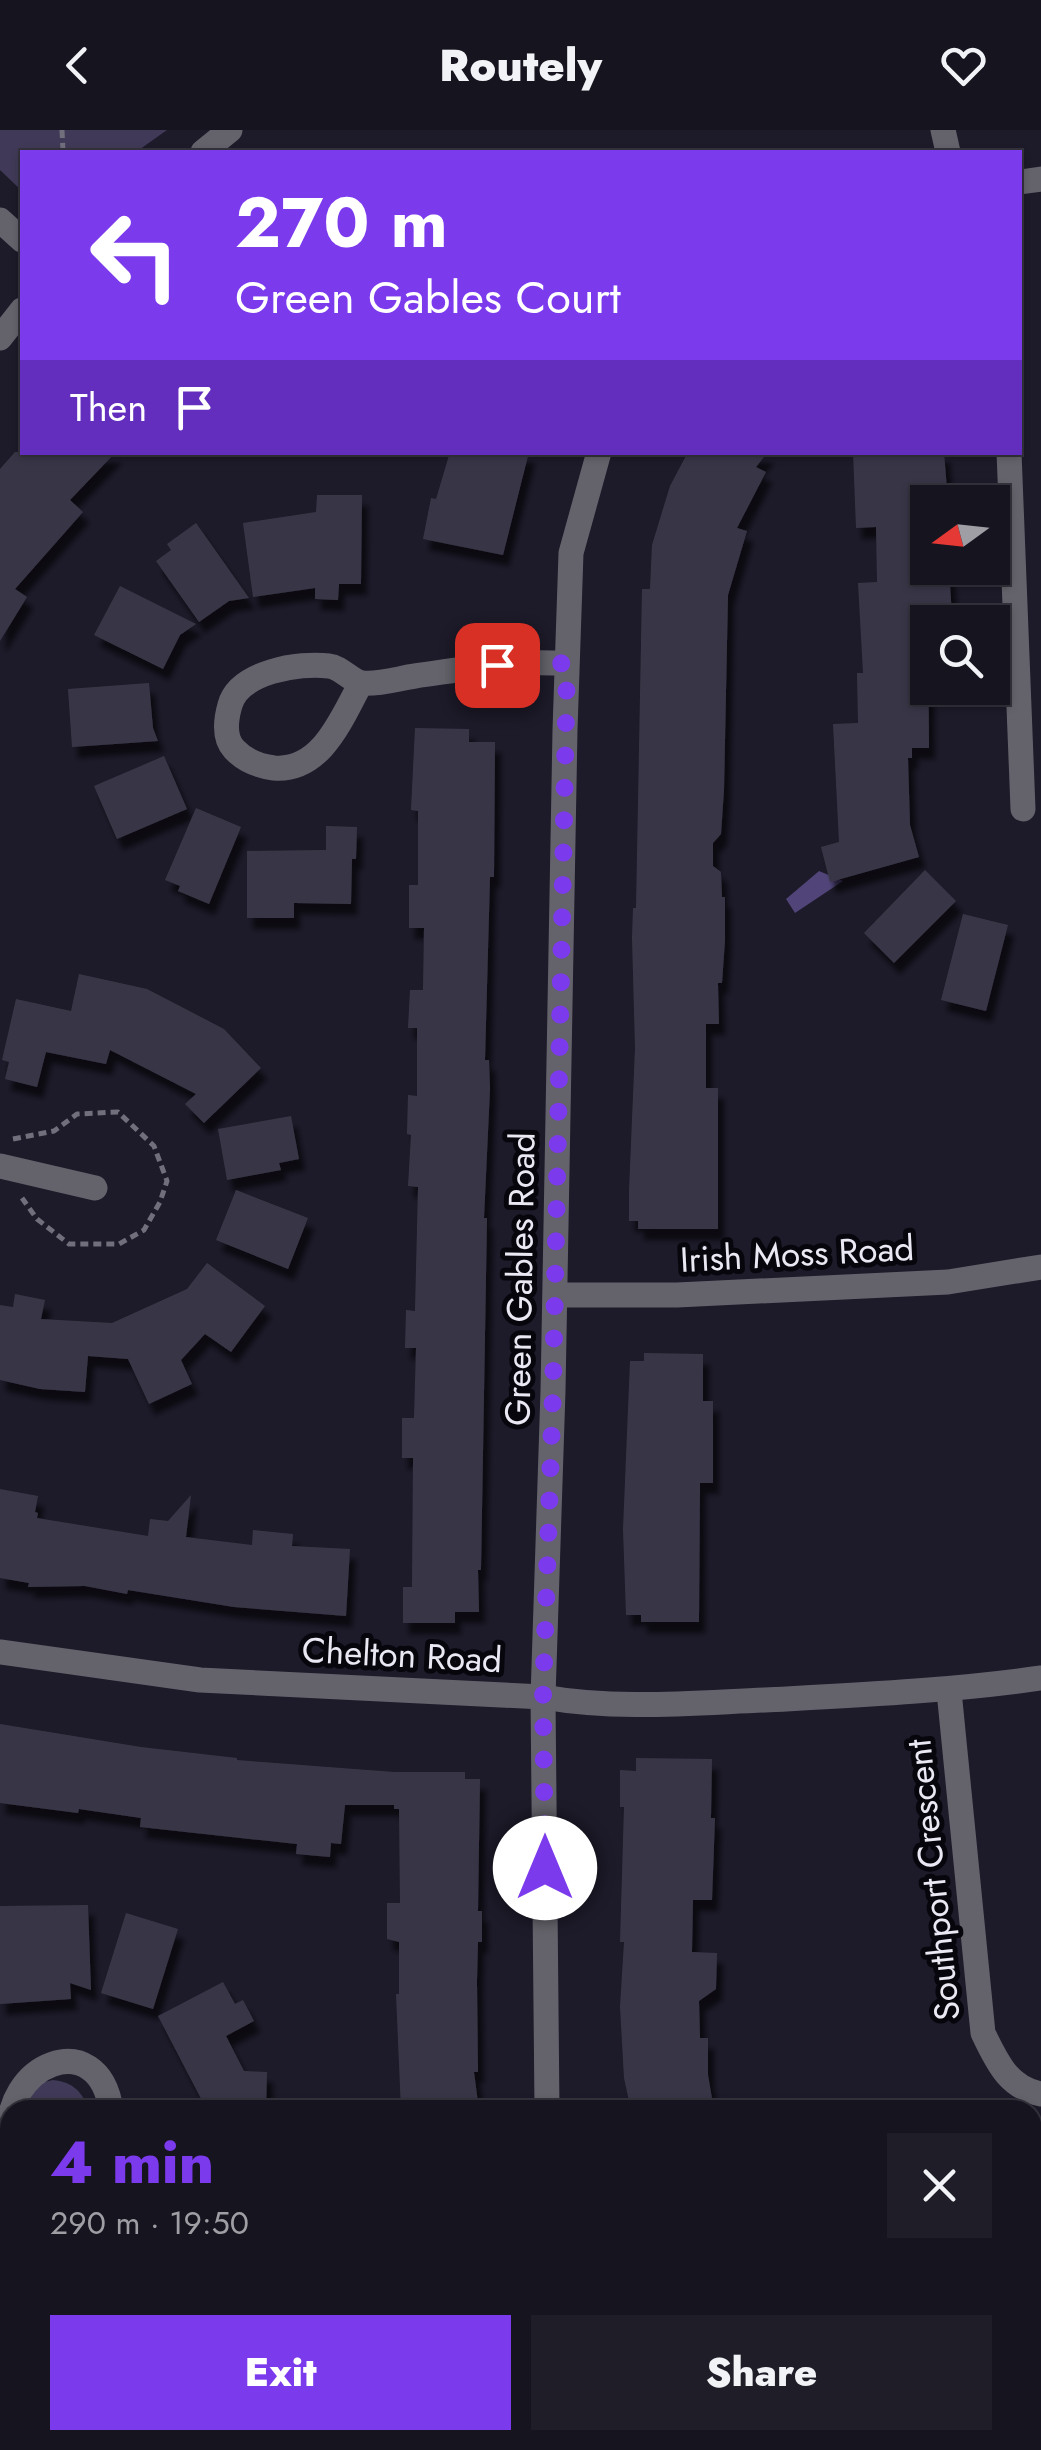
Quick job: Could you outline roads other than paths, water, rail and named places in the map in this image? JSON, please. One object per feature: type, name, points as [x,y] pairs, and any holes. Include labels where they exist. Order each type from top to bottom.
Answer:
[{"type":"street","points":[[205,150],[230,130]]},
{"type":"street","points":[[0,220],[20,238]]},
{"type":"street","points":[[0,338],[20,313]]},
{"type":"street","name":"Green Gables Road","points":[[547,2100],[543,1697],[567,664],[571,553],[599,455]]},
{"type":"street","points":[[1009,455],[1023,809]]},
{"type":"street","points":[[361,683],[334,732],[316,755],[296,766],[262,766],[244,758],[230,744],[226,721],[231,698],[251,679],[281,668],[332,666],[361,683],[531,660],[567,664]]},
{"type":"street","points":[[0,1166],[95,1188]]},
{"type":"street","name":"Irish Moss Road","points":[[555,1295],[677,1295],[948,1282],[1041,1267]]},
{"type":"street","name":"Chelton Road","points":[[0,1652],[200,1680],[543,1697],[582,1704],[642,1705],[949,1691],[1041,1678]]},
{"type":"street","name":"Southport Crescent","points":[[949,1691],[983,2032],[1004,2075],[1030,2092],[1041,2094]]},
{"type":"street","points":[[2,2100],[25,2070],[42,2062],[60,2060],[78,2064],[93,2074],[105,2088],[108,2100]]}]
